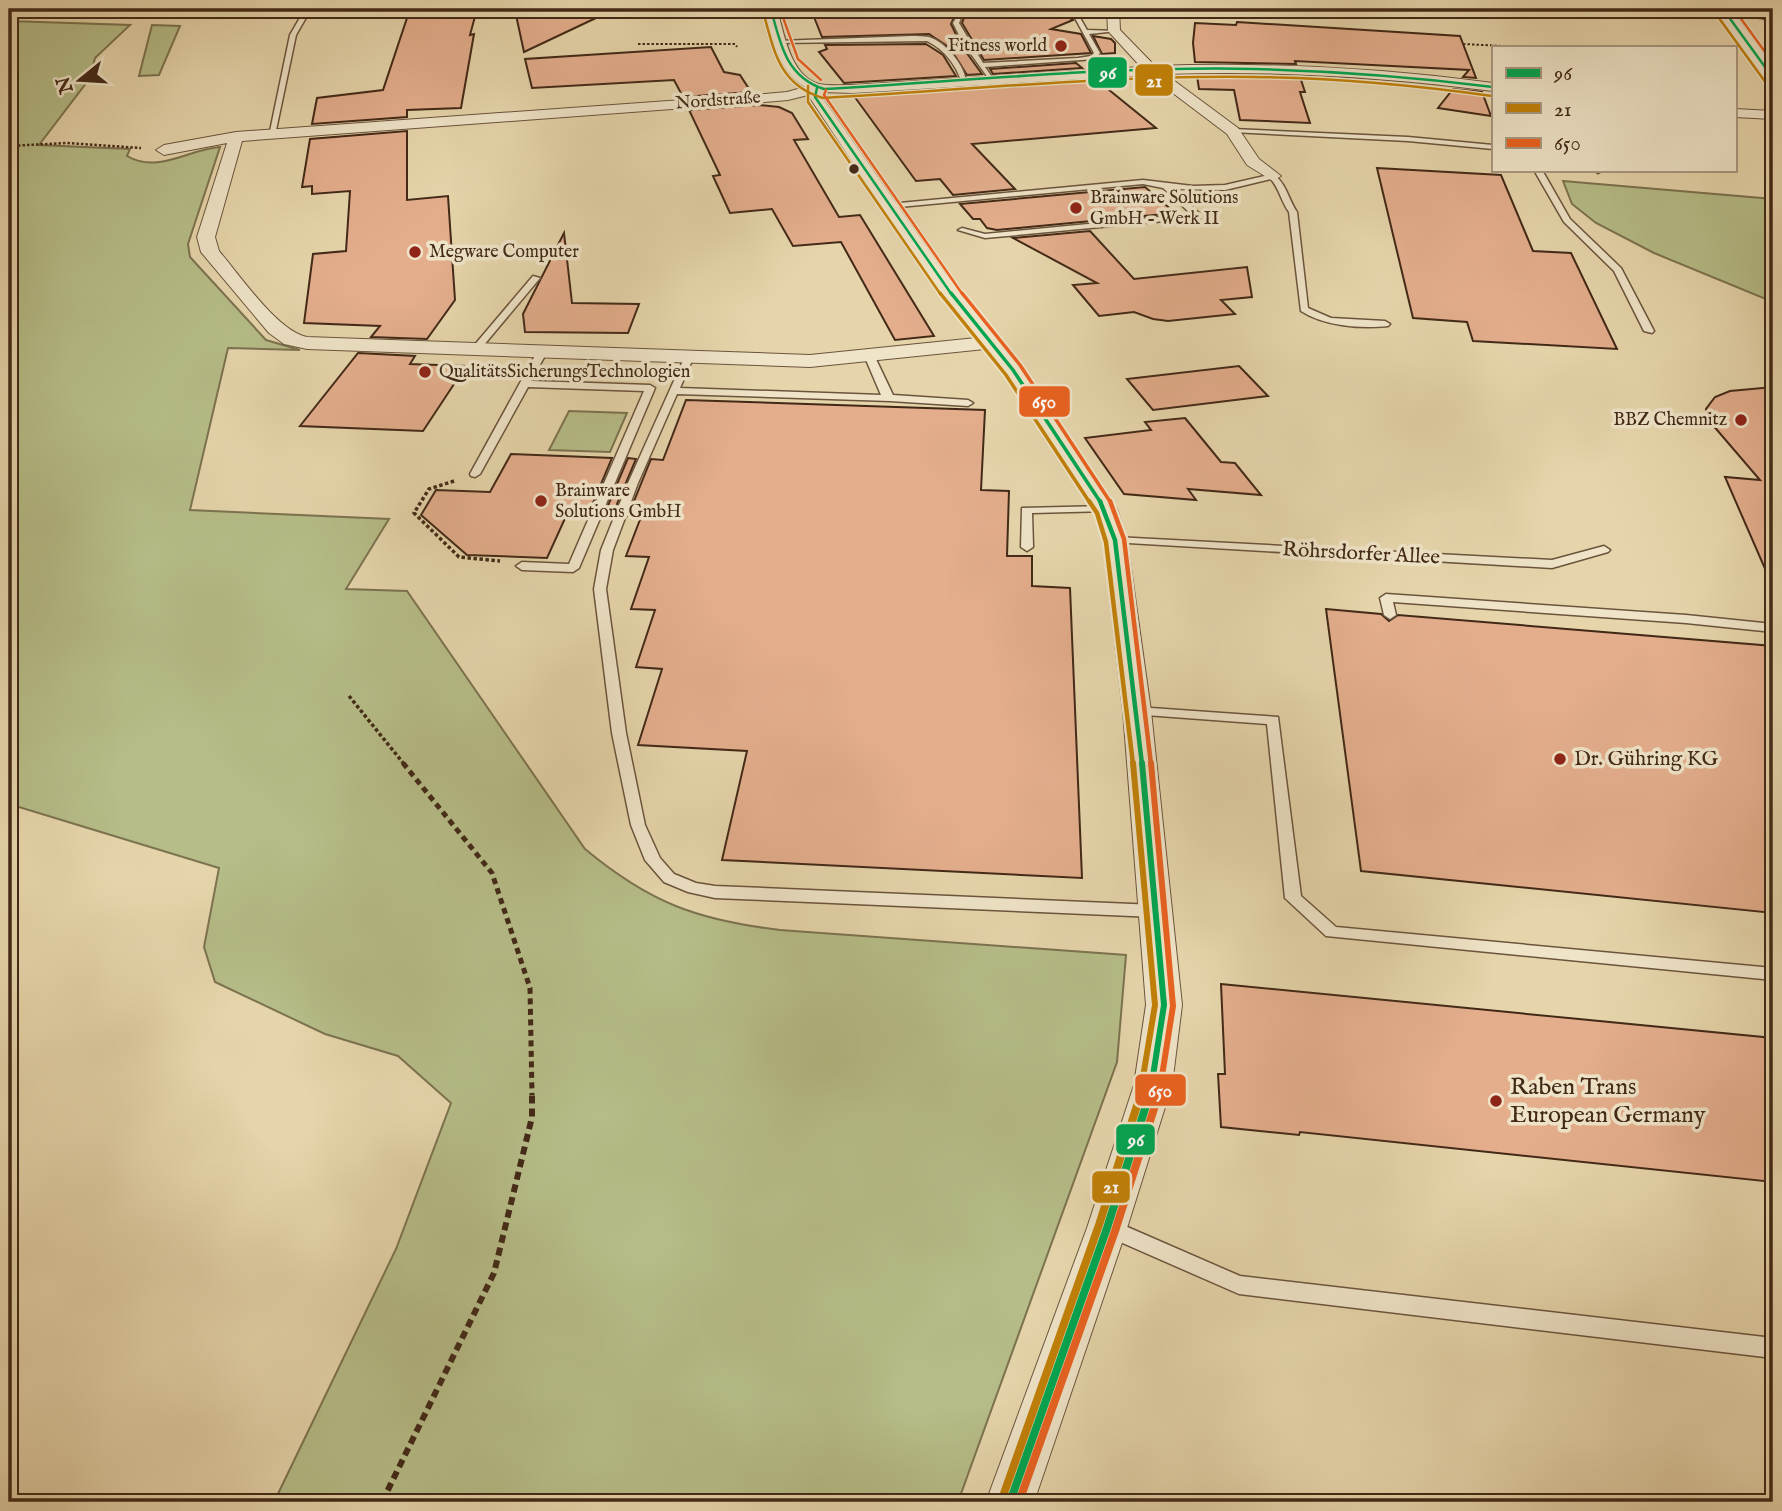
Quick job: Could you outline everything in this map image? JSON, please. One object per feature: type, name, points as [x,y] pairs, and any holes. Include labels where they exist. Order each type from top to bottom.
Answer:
[{"type":"main road","points":[[1725,11],[1773,78]]},
{"type":"street","points":[[771,9],[790,66],[798,77],[817,88],[816,97],[940,280],[1013,370],[1105,509],[1115,540],[1137,711],[1164,1005],[1153,1085],[1107,1228],[1010,1502]]},
{"type":"street","points":[[1114,9],[1114,31],[1150,69],[1233,131],[1253,162],[1273,176]]},
{"type":"street","name":"Nordstraße","points":[[164,150],[236,137],[788,96],[817,88],[853,89],[1150,69],[1365,72],[1492,87]]},
{"type":"street","points":[[1736,113],[1773,115]]},
{"type":"street","points":[[236,137],[206,237],[210,252],[276,329],[291,340],[307,343],[475,350],[810,361],[990,342]]},
{"type":"lane","points":[[271,135],[293,35],[309,9]]},
{"type":"lane","points":[[982,65],[1093,58],[1097,53],[1077,18],[1070,12],[982,11],[960,15],[956,23],[965,43],[991,80]]},
{"type":"lane","points":[[1725,11],[1763,16],[1773,21]]},
{"type":"lane","points":[[1086,32],[1114,31]]},
{"type":"lane","points":[[780,41],[912,38],[930,40],[938,45],[964,75],[964,82]]},
{"type":"lane","points":[[1233,131],[1408,139],[1492,147]]},
{"type":"lane","points":[[1539,172],[1567,220],[1618,270],[1649,331]]},
{"type":"lane","points":[[889,206],[1143,182],[1166,187],[1217,190],[1244,187],[1273,176],[1284,190],[1286,202],[1293,212],[1304,309],[1329,319],[1385,324]]},
{"type":"lane","points":[[962,230],[985,236],[1197,216],[1166,187]]},
{"type":"lane","points":[[475,350],[536,278]]},
{"type":"lane","points":[[475,474],[542,352]]},
{"type":"lane","points":[[869,355],[885,393],[890,398]]},
{"type":"lane","points":[[690,356],[633,483],[607,550],[600,589],[620,733],[638,825],[653,860],[669,878],[693,888],[715,891],[1155,911]]},
{"type":"lane","points":[[522,566],[573,568],[650,388],[524,384]]},
{"type":"lane","points":[[674,391],[968,403]]},
{"type":"lane","points":[[1027,547],[1026,510],[1105,509]]},
{"type":"lane","name":"Röhrsdorfer Allee","points":[[1115,540],[1552,564],[1604,550]]},
{"type":"lane","points":[[1390,615],[1386,598],[1686,619],[1773,628]]},
{"type":"lane","points":[[1137,711],[1273,720],[1293,898],[1332,932],[1773,974]]},
{"type":"lane","points":[[1107,1228],[1239,1285],[1773,1348]]},
{"type":"path","points":[[638,44],[735,44],[737,47]]},
{"type":"path","points":[[1463,44],[1503,46]]},
{"type":"path","points":[[10,146],[67,143],[164,150]]},
{"type":"path","points":[[475,474],[429,489],[414,513],[459,557],[503,561],[522,566]]},
{"type":"path","points":[[349,696],[492,873],[530,988],[532,1117],[494,1273],[382,1502]]},
{"type":"green space","points":[[9,21],[130,25],[95,58],[90,78],[39,145],[130,149],[127,156],[150,162],[162,162],[220,147],[188,244],[190,257],[266,340],[300,350],[228,348],[190,510],[389,519],[346,589],[407,591],[585,849],[653,896],[724,921],[780,930],[1126,955],[1117,1062],[958,1502],[274,1502],[396,1249],[451,1103],[398,1056],[325,1034],[215,982],[204,947],[219,868],[9,804]]},
{"type":"green space","points":[[152,25],[180,26],[159,75],[139,76]]},
{"type":"green space","points":[[1563,181],[1773,199],[1773,302],[1654,253],[1596,223],[1572,204]]},
{"type":"green space","points":[[569,411],[627,413],[610,452],[549,450]]},
{"type":"building","points":[[410,9],[477,9],[470,35],[474,34],[461,108],[407,110],[407,117],[312,124],[317,98],[383,90]]},
{"type":"building","points":[[530,9],[615,9],[524,52],[516,15]]},
{"type":"building","points":[[970,9],[956,13],[951,24],[961,45],[982,74],[967,75],[950,48],[929,34],[822,37],[812,12]]},
{"type":"building","points":[[1068,17],[1073,20],[1051,29],[1081,34],[1091,53],[984,60],[962,23],[964,18]]},
{"type":"building","points":[[1237,22],[1460,36],[1476,78],[1463,77],[1469,70],[1295,61],[1296,64],[1195,62],[1195,23],[1236,25]]},
{"type":"building","points":[[1093,36],[1111,39],[1115,43],[1115,53],[1102,54]]},
{"type":"building","points":[[926,44],[943,55],[956,76],[844,83],[819,52],[827,49],[825,45]]},
{"type":"building","points":[[711,47],[724,72],[740,75],[751,92],[683,97],[674,80],[532,88],[525,59]]},
{"type":"building","points":[[1076,63],[1082,68],[993,74],[990,69]]},
{"type":"building","points":[[1197,76],[1300,77],[1305,92],[1300,92],[1310,123],[1240,120],[1234,90],[1199,89]]},
{"type":"building","points":[[1098,81],[1156,128],[972,144],[1015,189],[953,195],[940,179],[916,181],[854,96]]},
{"type":"building","points":[[1453,89],[1482,92],[1491,116],[1438,108]]},
{"type":"building","points":[[759,105],[779,107],[792,113],[808,139],[794,140],[839,217],[860,215],[934,336],[895,340],[841,242],[793,246],[772,209],[730,213],[713,176],[720,175],[689,110]]},
{"type":"building","points":[[407,131],[407,200],[448,196],[455,300],[427,339],[371,337],[380,326],[304,323],[313,254],[346,251],[350,191],[312,194],[312,186],[302,187],[310,139]]},
{"type":"building","points":[[1377,168],[1501,175],[1533,251],[1571,253],[1617,349],[1473,341],[1467,322],[1413,318]]},
{"type":"building","name":"Brainware Solutions GmbH - Werk II","points":[[1145,187],[1175,213],[997,230],[987,228],[980,219],[973,219],[960,204]]},
{"type":"building","points":[[1090,231],[1134,279],[1247,267],[1252,297],[1221,300],[1235,314],[1168,321],[1134,312],[1099,316],[1073,285],[1097,283],[1013,238]]},
{"type":"building","points":[[564,233],[572,303],[639,304],[628,333],[525,332],[523,314]]},
{"type":"building","points":[[358,353],[415,356],[410,364],[466,366],[423,431],[300,426]]},
{"type":"building","points":[[1239,366],[1268,396],[1153,410],[1127,379]]},
{"type":"building","points":[[1773,387],[1773,587],[1725,477],[1760,480],[1711,423],[1706,409],[1715,397],[1730,391]]},
{"type":"building","points":[[686,400],[985,410],[981,490],[1009,491],[1007,556],[1032,556],[1032,586],[1070,588],[1082,878],[722,860],[747,751],[638,745],[662,669],[636,667],[655,610],[631,609],[649,557],[626,556],[641,517],[628,516],[651,459],[663,460]]},
{"type":"building","points":[[1185,418],[1221,462],[1235,463],[1261,495],[1188,489],[1196,500],[1124,494],[1085,438],[1151,430],[1145,422]]},
{"type":"building","name":"Brainware Solutions GmbH","points":[[511,454],[612,458],[588,515],[567,514],[547,558],[467,555],[421,515],[436,490],[490,492]]},
{"type":"building","points":[[628,458],[636,459],[612,516],[604,515]]},
{"type":"building","name":"Dr. Gühring KG","points":[[1326,609],[1381,614],[1389,621],[1398,615],[1773,646],[1773,913],[1361,871]]},
{"type":"building","name":"Raben Trans European Germany","points":[[1221,984],[1773,1038],[1773,1182],[1300,1132],[1299,1135],[1221,1127],[1218,1074],[1225,1074]]},
{"type":"transit line","name":"96","points":[[771,9],[781,47],[792,69],[811,85],[824,89],[1093,73],[1253,69],[1413,77],[1492,87]]},
{"type":"transit line","name":"650","points":[[780,9],[798,59],[821,80]]},
{"type":"transit line","name":"96","points":[[1723,9],[1773,78]]},
{"type":"transit line","name":"650","points":[[1734,9],[1773,63]]},
{"type":"transit line","name":"21","points":[[763,11],[775,53],[787,77],[796,87],[823,98],[1094,82],[1253,77],[1412,85],[1492,96]]},
{"type":"transit line","name":"21","points":[[1716,14],[1766,83]]},
{"type":"transit line","name":"21","points":[[808,86],[808,102],[933,285],[1006,375],[1097,513],[1106,542],[1128,712],[1155,1005],[1144,1083],[1099,1225],[1002,1499]]},
{"type":"transit line","name":"96","points":[[817,88],[815,97],[940,280],[1013,370],[1105,509],[1115,540],[1137,711],[1164,1005],[1153,1085],[1107,1228],[1010,1502]]},
{"type":"transit line","name":"650","points":[[826,90],[824,95],[947,275],[1020,365],[1113,505],[1124,539],[1146,710],[1173,1006],[1161,1088],[1115,1231],[1019,1502]]},
{"type":"place","name":"Fitness world","points":[[1061,46]]},
{"type":"place","name":"Brainware Solutions GmbH - Werk II","points":[[1076,208]]},
{"type":"place","name":"Megware Computer","points":[[415,252]]},
{"type":"place","name":"QualitätsSicherungsTechnologien","points":[[425,372]]},
{"type":"place","name":"BBZ Chemnitz","points":[[1741,420]]},
{"type":"place","name":"Brainware Solutions GmbH","points":[[541,501]]},
{"type":"place","name":"Dr. Gühring KG","points":[[1560,759]]},
{"type":"place","name":"Raben Trans European Germany","points":[[1496,1101]]}]
